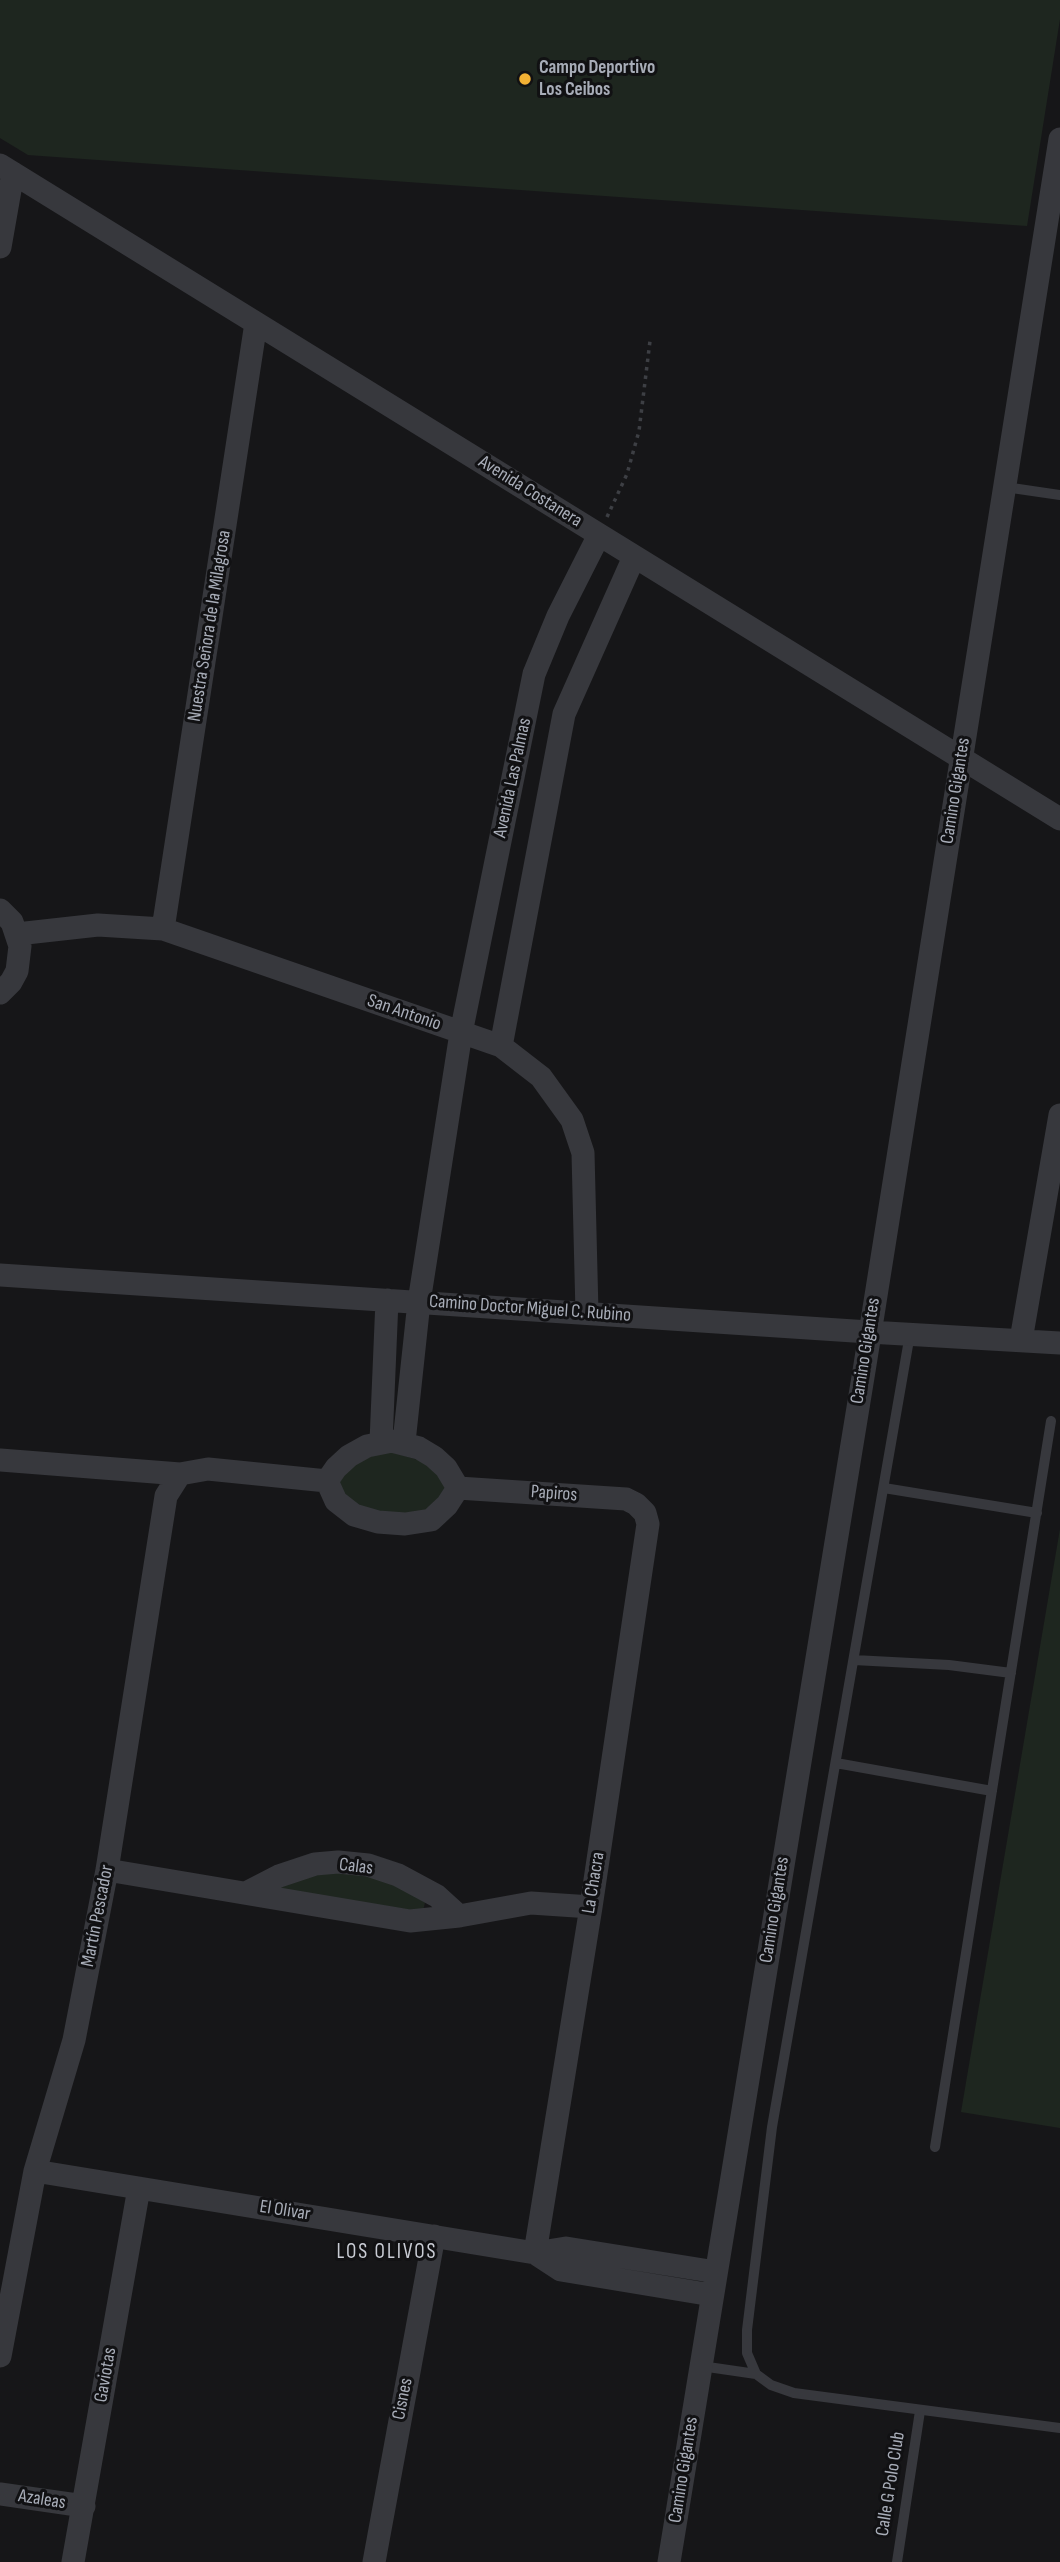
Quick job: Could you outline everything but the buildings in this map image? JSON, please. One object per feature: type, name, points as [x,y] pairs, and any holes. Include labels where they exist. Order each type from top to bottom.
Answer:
[{"type":"street","name":"Camino Gigantes","points":[[669,2562],[1060,139]]},
{"type":"street","points":[[0,247],[7,169]]},
{"type":"street","name":"Avenida Costanera","points":[[7,169],[1060,819]]},
{"type":"street","name":"Nuestra Señora de la Milagrosa","points":[[163,929],[256,323]]},
{"type":"street","name":"Avenida Las Palmas","points":[[419,1302],[461,1033],[534,674],[558,616],[599,535]]},
{"type":"street","name":"Avenida Las Palmas","points":[[501,1046],[564,714],[634,557]]},
{"type":"street","points":[[0,910],[12,922],[18,934],[20,958],[11,982],[0,993]]},
{"type":"street","name":"San Antonio","points":[[18,934],[98,925],[163,929],[501,1046],[541,1077],[572,1120],[583,1153],[587,1313]]},
{"type":"street","points":[[1021,1340],[1060,1115]]},
{"type":"street","name":"Camino Doctor Miguel C. Rubino","points":[[0,1275],[1060,1343]]},
{"type":"street","points":[[381,1442],[387,1300]]},
{"type":"street","points":[[404,1442],[419,1302]]},
{"type":"street","points":[[381,1442],[404,1442],[434,1457],[446,1468],[458,1488],[447,1506],[431,1520],[405,1524],[378,1522],[354,1515],[336,1501],[327,1481],[349,1456],[367,1446],[381,1442]]},
{"type":"street","points":[[0,1460],[180,1474],[208,1469],[327,1481]]},
{"type":"street","name":"Martín Pescador","points":[[0,2356],[35,2171],[74,2040],[107,1870],[166,1496],[180,1474]]},
{"type":"street","name":"Papiros","points":[[458,1488],[626,1499],[645,1513]]},
{"type":"street","name":"La Chacra","points":[[535,2253],[647,1538],[645,1513]]},
{"type":"street","name":"Calas","points":[[246,1893],[279,1875],[314,1864],[368,1866],[398,1875],[437,1896],[459,1916]]},
{"type":"street","points":[[107,1870],[410,1921],[459,1916],[531,1903],[590,1907]]},
{"type":"street","name":"El Olivar","points":[[35,2171],[535,2253],[566,2248],[716,2272]]},
{"type":"street","name":"Gaviotas","points":[[73,2562],[139,2188]]},
{"type":"street","name":"Cisnes","points":[[374,2562],[434,2236]]},
{"type":"street","name":"El Olivar","points":[[535,2253],[561,2270],[712,2295]]},
{"type":"street","name":"Azaleas","points":[[0,2494],[84,2507]]},
{"type":"lane","points":[[1005,487],[1060,495]]},
{"type":"lane","points":[[756,2374],[747,2353],[747,2330],[772,2127],[910,1334]]},
{"type":"lane","points":[[935,2147],[1051,1421]]},
{"type":"lane","points":[[884,1488],[1037,1513]]},
{"type":"lane","points":[[854,1660],[949,1665],[1011,1674]]},
{"type":"lane","points":[[836,1763],[992,1791]]},
{"type":"lane","points":[[701,2366],[756,2374],[771,2385],[794,2393],[1060,2428]]},
{"type":"lane","name":"Calle G Polo Club","points":[[897,2562],[920,2411]]},
{"type":"path","points":[[599,535],[628,474],[639,431],[650,341]]},
{"type":"shaded area","name":"Campo Deportivo Los Ceibos","points":[[0,0],[1060,0],[1060,19],[1027,226],[28,155],[0,138]]},
{"type":"shaded area","points":[[385,1450],[428,1463],[445,1484],[446,1492],[434,1507],[407,1517],[356,1510],[337,1483],[342,1470]]},
{"type":"shaded area","points":[[1060,1529],[1060,2128],[961,2112]]},
{"type":"shaded area","points":[[317,1871],[377,1875],[425,1902],[424,1907],[422,1912],[281,1889],[282,1883]]},
{"type":"place","name":"Campo Deportivo Los Ceibos","points":[[525,79]]},
{"type":"district","name":"LOS OLIVOS","points":[[387,2253]]}]
